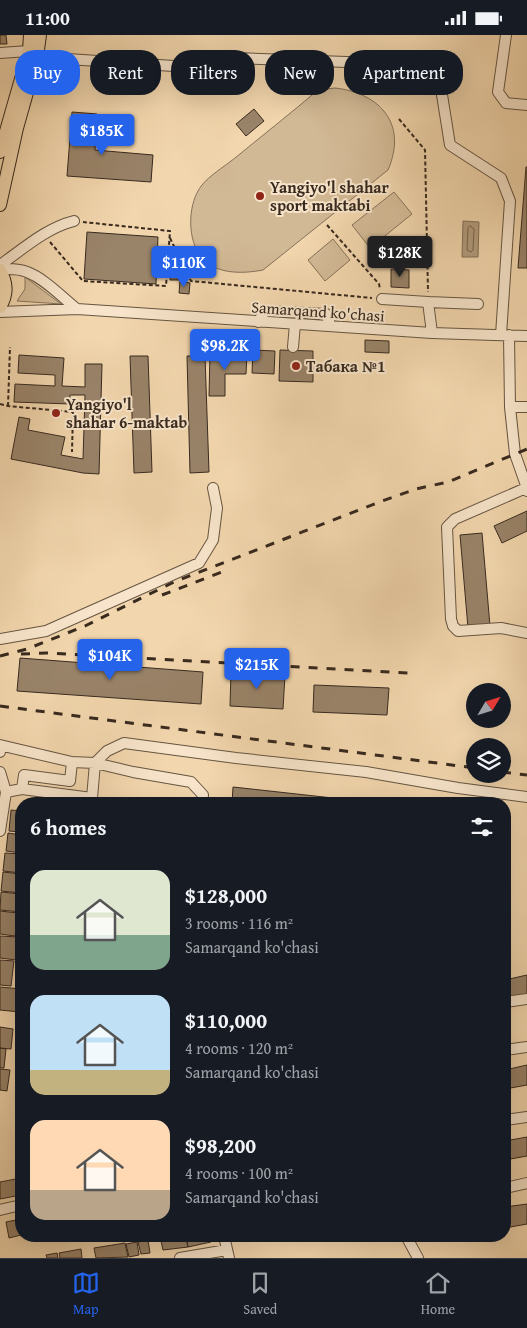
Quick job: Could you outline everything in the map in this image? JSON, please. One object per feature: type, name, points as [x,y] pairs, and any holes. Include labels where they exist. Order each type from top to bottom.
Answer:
[{"type":"main road","points":[[30,35],[32,50]]},
{"type":"main road","points":[[34,50],[40,35]]},
{"type":"main road","points":[[0,152],[19,95]]},
{"type":"main road","points":[[0,205],[24,95]]},
{"type":"main road","points":[[0,270],[6,287],[5,297],[0,307]]},
{"type":"street","points":[[506,35],[498,92],[506,103],[527,105]]},
{"type":"street","points":[[0,53],[15,53]]},
{"type":"street","points":[[80,58],[204,68],[236,57],[432,65],[439,75],[450,145],[501,178],[510,201],[505,335],[515,454],[527,489],[455,519],[447,527],[450,619],[458,631],[501,628],[527,633]]},
{"type":"street","points":[[0,265],[43,234],[62,224],[74,221]]},
{"type":"street","points":[[0,270],[15,269],[27,272],[77,309]]},
{"type":"street","points":[[382,299],[478,304]]},
{"type":"street","points":[[428,302],[432,333]]},
{"type":"street","name":"Samarqand ko'chasi","points":[[0,312],[77,309],[331,327],[527,336]]},
{"type":"street","points":[[258,322],[265,311],[326,314],[331,327]]},
{"type":"street","points":[[293,347],[295,324]]},
{"type":"street","points":[[510,407],[527,407]]},
{"type":"street","points":[[0,639],[46,631],[199,563],[213,540],[217,508],[213,488]]},
{"type":"street","points":[[92,797],[95,763],[107,751],[124,743],[236,758],[366,772],[458,788],[527,797]]},
{"type":"street","points":[[0,752],[0,745],[72,762],[95,763],[133,772],[191,781],[202,797]]},
{"type":"street","points":[[22,789],[24,775],[70,781],[72,762]]},
{"type":"street","points":[[0,772],[6,792],[0,831]]},
{"type":"street","points":[[6,792],[22,789],[84,797]]},
{"type":"street","points":[[511,1001],[527,999]]},
{"type":"street","points":[[511,1049],[527,1047]]},
{"type":"street","points":[[511,1120],[527,1117]]},
{"type":"street","points":[[511,1187],[527,1183]]},
{"type":"street","points":[[0,1210],[15,1206]]},
{"type":"street","points":[[409,1242],[418,1258]]},
{"type":"street","points":[[180,1258],[228,1254]]},
{"type":"path","points":[[399,119],[425,150],[428,302]]},
{"type":"path","points":[[43,234],[83,281],[166,286],[170,231],[74,221]]},
{"type":"path","points":[[170,238],[191,281],[382,299],[379,284],[327,225]]},
{"type":"path","points":[[181,261],[193,252]]},
{"type":"path","points":[[8,406],[10,347]]},
{"type":"path","points":[[0,404],[73,412],[72,452]]},
{"type":"shaded area","points":[[334,88],[344,90],[344,95],[365,96],[377,104],[386,114],[392,125],[394,138],[393,153],[388,170],[263,270],[246,272],[228,271],[212,266],[205,261],[195,247],[191,229],[194,200],[202,185],[312,95],[334,95]]},
{"type":"shaded area","points":[[394,192],[412,214],[370,248],[352,225]]},
{"type":"shaded area","points":[[333,239],[350,260],[325,281],[308,260]]},
{"type":"shaded area","points":[[25,277],[61,304],[17,301],[25,289]]},
{"type":"water","points":[[463,221],[479,222],[478,257],[462,257]]},
{"type":"building","points":[[0,35],[6,35],[7,44],[0,44]]},
{"type":"building","points":[[254,109],[264,121],[246,136],[236,124]]},
{"type":"building","points":[[72,112],[97,114],[95,150],[153,155],[151,182],[67,176]]},
{"type":"building","points":[[526,167],[527,268],[518,268]]},
{"type":"building","points":[[87,232],[158,237],[156,284],[84,279]]},
{"type":"building","points":[[172,265],[180,265],[179,280],[170,280]]},
{"type":"building","points":[[391,269],[409,270],[409,288],[391,287]]},
{"type":"building","points":[[180,281],[190,283],[189,294],[179,293]]},
{"type":"building","points":[[365,340],[389,341],[389,353],[365,352]]},
{"type":"building","points":[[253,350],[275,351],[274,374],[252,373]]},
{"type":"building","name":"Табака №1","points":[[280,350],[313,351],[313,382],[279,381]]},
{"type":"building","points":[[210,354],[247,354],[246,374],[225,374],[225,396],[209,396]]},
{"type":"building","points":[[19,355],[64,358],[62,386],[85,387],[85,364],[102,364],[99,474],[83,473],[11,459],[19,417],[30,419],[28,430],[65,437],[61,455],[83,459],[85,395],[70,395],[70,404],[14,402],[15,384],[55,386],[55,375],[18,373]]},
{"type":"building","points":[[130,356],[148,356],[152,472],[134,473]]},
{"type":"building","points":[[187,356],[205,356],[209,472],[190,473]]},
{"type":"building","points":[[527,511],[527,531],[502,543],[494,526]]},
{"type":"building","points":[[482,533],[490,626],[468,628],[460,535]]},
{"type":"building","points":[[20,658],[203,672],[201,704],[17,691]]},
{"type":"building","points":[[231,672],[285,675],[283,709],[230,706]]},
{"type":"building","points":[[314,685],[389,688],[387,715],[313,712]]},
{"type":"building","points":[[233,787],[324,797],[232,797]]},
{"type":"building","points":[[11,810],[15,810],[15,832],[9,831]]},
{"type":"building","points":[[8,833],[15,834],[15,852],[6,851]]},
{"type":"building","points":[[5,853],[15,854],[15,872],[3,871]]},
{"type":"building","points":[[3,872],[15,873],[15,892],[1,891]]},
{"type":"building","points":[[1,892],[15,893],[15,911],[0,910]]},
{"type":"building","points":[[0,911],[15,913],[15,936],[0,934]]},
{"type":"building","points":[[0,936],[15,937],[15,960],[0,958]]},
{"type":"building","points":[[0,960],[14,961],[11,986],[0,985]]},
{"type":"building","points":[[527,975],[527,994],[511,997],[511,979]]},
{"type":"building","points":[[0,987],[15,988],[15,1012],[0,1010]]},
{"type":"building","points":[[0,1027],[13,1029],[11,1049],[0,1048]]},
{"type":"building","points":[[0,1048],[6,1049],[4,1068],[0,1068]]},
{"type":"building","points":[[527,1065],[527,1085],[511,1088],[511,1069]]},
{"type":"building","points":[[0,1069],[10,1070],[7,1091],[0,1090]]},
{"type":"building","points":[[527,1137],[527,1156],[511,1159],[511,1140]]},
{"type":"building","points":[[15,1179],[15,1196],[0,1199],[0,1182]]},
{"type":"building","points":[[527,1204],[527,1224],[511,1227],[511,1206]]},
{"type":"building","points":[[15,1220],[15,1236],[9,1238],[6,1222]]},
{"type":"building","points":[[137,1242],[139,1255],[129,1257],[126,1244]]},
{"type":"building","points":[[138,1242],[148,1242],[150,1253],[141,1254]]},
{"type":"building","points":[[161,1242],[187,1242],[188,1247],[163,1250]]},
{"type":"building","points":[[187,1242],[211,1242],[188,1247]]},
{"type":"building","points":[[125,1243],[128,1257],[96,1258],[94,1248]]},
{"type":"building","points":[[81,1249],[82,1258],[60,1258],[59,1253]]},
{"type":"building","points":[[57,1253],[58,1258],[47,1258],[46,1255]]},
{"type":"railway","points":[[0,656],[27,649],[85,626],[174,582],[382,501],[416,489],[448,482],[527,449]]},
{"type":"railway","points":[[162,595],[222,572]]},
{"type":"railway","points":[[21,654],[47,653],[408,673]]},
{"type":"railway","points":[[0,706],[466,767]]},
{"type":"railway","points":[[511,773],[527,775]]},
{"type":"place","name":"Yangiyo'l shahar sport maktabi","points":[[260,196]]},
{"type":"place","name":"Табака №1","points":[[296,366]]},
{"type":"place","name":"Yangiyo'l shahar 6-maktab","points":[[56,413]]}]
